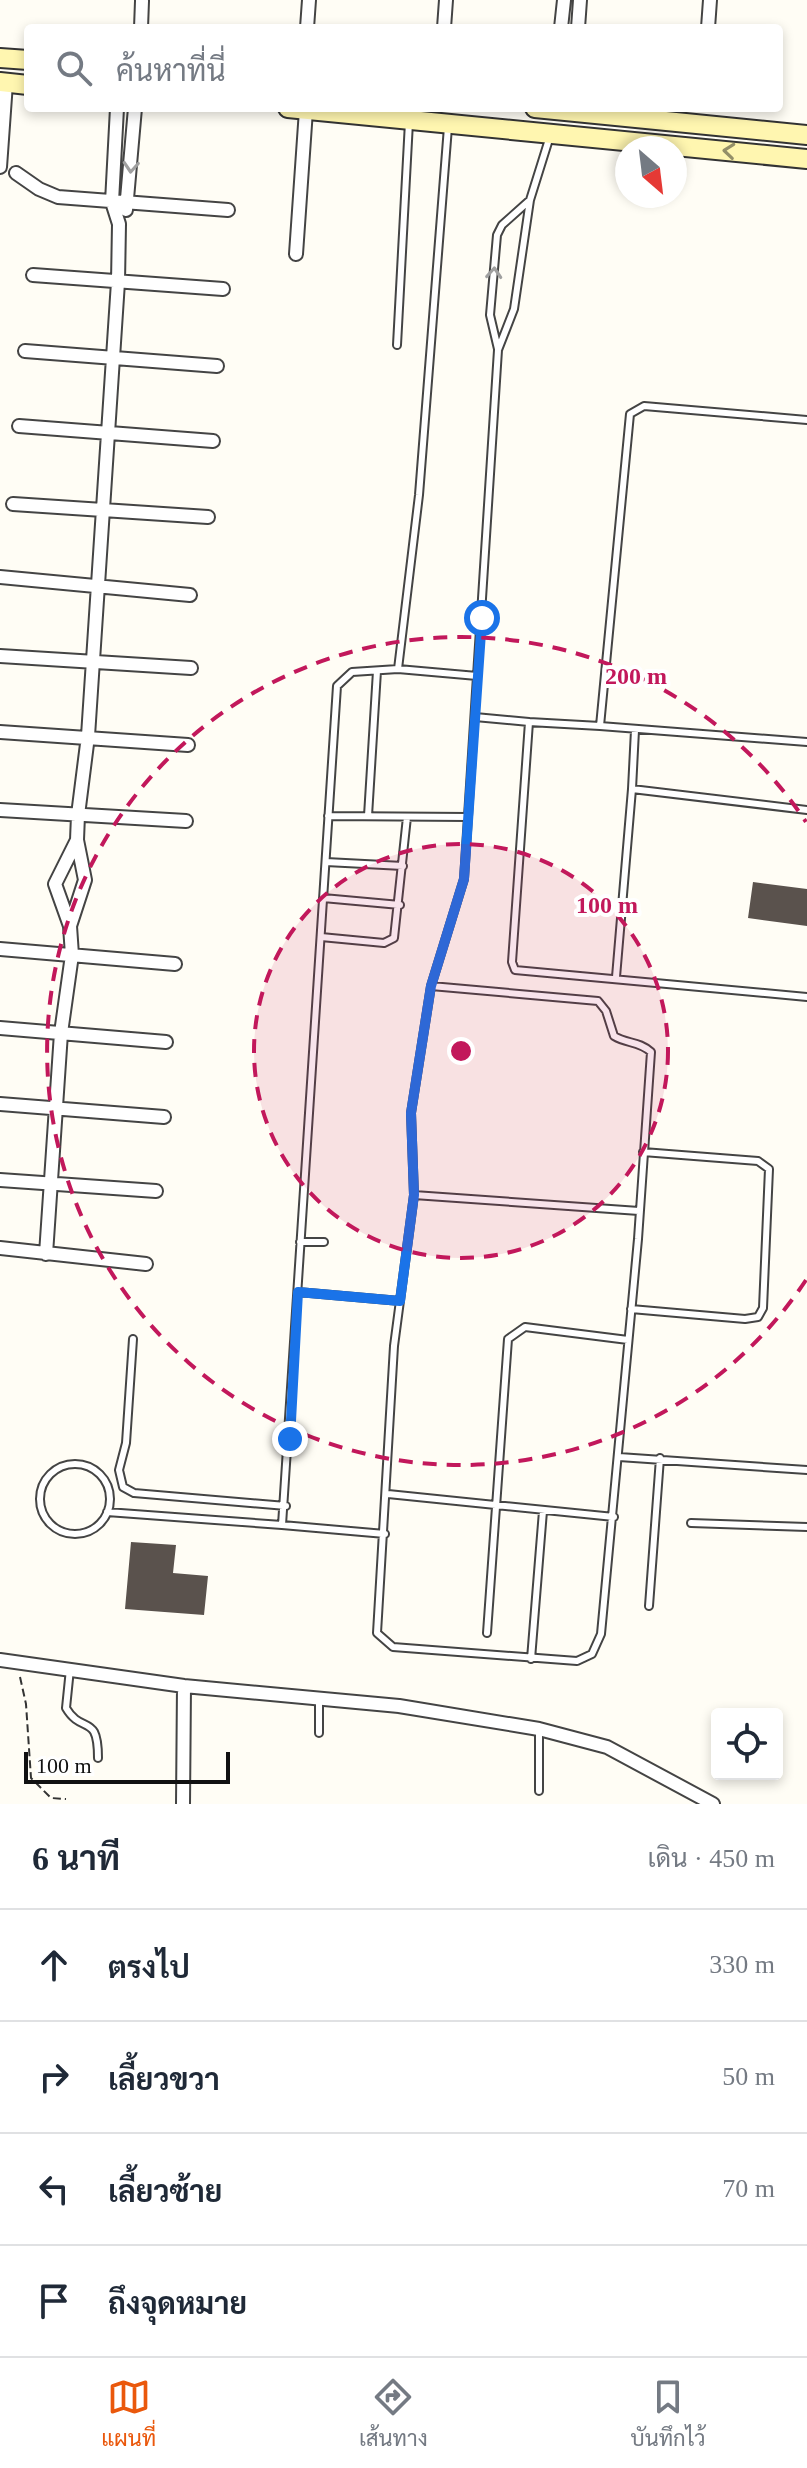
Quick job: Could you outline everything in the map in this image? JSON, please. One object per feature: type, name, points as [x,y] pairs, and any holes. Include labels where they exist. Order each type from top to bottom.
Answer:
[{"type":"main road","points":[[0,58],[24,60]]},
{"type":"main road","points":[[3,83],[24,85]]},
{"type":"main road","points":[[331,112],[807,159]]},
{"type":"main road","points":[[622,112],[701,116],[807,135]]},
{"type":"street","points":[[141,0],[141,24]]},
{"type":"street","points":[[307,24],[309,0]]},
{"type":"street","points":[[444,24],[446,0]]},
{"type":"street","points":[[561,24],[564,0]]},
{"type":"street","points":[[578,24],[580,0]]},
{"type":"street","points":[[708,24],[710,0]]},
{"type":"street","points":[[0,167],[3,83]]},
{"type":"street","points":[[70,926],[85,880],[77,840],[78,815],[88,736],[118,282],[119,224],[112,202],[117,112]]},
{"type":"street","points":[[119,224],[128,204],[135,112]]},
{"type":"street","points":[[296,254],[297,112]]},
{"type":"street","points":[[559,134],[562,112]]},
{"type":"street","points":[[16,173],[39,189],[58,197],[228,210]]},
{"type":"street","points":[[33,275],[223,289]]},
{"type":"street","points":[[25,351],[217,366]]},
{"type":"street","points":[[19,426],[213,441]]},
{"type":"street","points":[[13,504],[208,517]]},
{"type":"street","points":[[0,577],[190,595]]},
{"type":"street","points":[[0,656],[191,668]]},
{"type":"street","points":[[0,732],[188,745]]},
{"type":"street","points":[[0,810],[186,821]]},
{"type":"street","points":[[46,1254],[61,1033],[72,955],[70,926],[55,884],[77,840]]},
{"type":"street","points":[[0,949],[175,964]]},
{"type":"street","points":[[0,1028],[166,1042]]},
{"type":"street","points":[[0,1104],[164,1117]]},
{"type":"street","points":[[0,1180],[156,1191]]},
{"type":"street","points":[[0,1248],[146,1264]]},
{"type":"street","points":[[0,1660],[184,1686],[319,1697],[539,1729],[593,1741],[713,1804]]},
{"type":"street","points":[[183,1804],[184,1686]]},
{"type":"lane","points":[[397,345],[409,119]]},
{"type":"lane","points":[[398,669],[419,495],[448,123]]},
{"type":"lane","points":[[498,350],[514,309],[530,200],[559,134]]},
{"type":"lane","points":[[431,986],[598,1001],[606,1011],[614,1036],[623,1042],[641,1043],[651,1052],[614,1517],[601,1634],[592,1654],[577,1661],[393,1647],[377,1633],[388,1494],[394,1346],[414,1195],[411,1113],[431,986],[464,879],[498,350],[490,315],[497,235],[502,225],[530,200]]},
{"type":"lane","points":[[600,726],[630,414],[644,406],[807,420]]},
{"type":"lane","points":[[282,1525],[286,1506],[300,1242],[337,686],[352,672],[398,669],[477,676]]},
{"type":"lane","points":[[368,816],[377,671]]},
{"type":"lane","points":[[475,717],[807,742]]},
{"type":"lane","points":[[529,722],[512,962],[515,970],[807,997]]},
{"type":"lane","points":[[616,977],[635,730]]},
{"type":"lane","points":[[632,789],[807,810]]},
{"type":"lane","points":[[328,816],[468,817]]},
{"type":"lane","points":[[321,937],[384,943],[394,938],[400,905],[407,817]]},
{"type":"lane","points":[[326,862],[403,866]]},
{"type":"lane","points":[[323,898],[400,905]]},
{"type":"lane","points":[[631,1309],[745,1319],[758,1317],[763,1308],[769,1169],[758,1161],[643,1152]]},
{"type":"lane","points":[[414,1195],[639,1211]]},
{"type":"lane","points":[[300,1242],[324,1242]]},
{"type":"lane","points":[[298,1292],[400,1301]]},
{"type":"lane","points":[[487,1633],[508,1339],[525,1327],[628,1340]]},
{"type":"lane","points":[[133,1339],[126,1443],[119,1470],[123,1487],[134,1493],[286,1506]]},
{"type":"lane","points":[[619,1457],[807,1470]]},
{"type":"lane","points":[[649,1606],[660,1458]]},
{"type":"lane","points":[[63,1465],[86,1465],[105,1479],[110,1501],[107,1512],[92,1530],[69,1534],[49,1523],[39,1502],[40,1490],[53,1471],[63,1465]]},
{"type":"lane","points":[[388,1494],[614,1517]]},
{"type":"lane","points":[[531,1659],[543,1511]]},
{"type":"lane","points":[[107,1512],[385,1534]]},
{"type":"lane","points":[[691,1523],[807,1527]]},
{"type":"lane","points":[[70,1668],[66,1708],[94,1729],[98,1758]]},
{"type":"lane","points":[[319,1697],[319,1733]]},
{"type":"lane","points":[[539,1729],[539,1791]]},
{"type":"path","points":[[14,1661],[26,1704],[31,1778],[51,1798],[66,1799]]},
{"type":"building","points":[[753,882],[807,889],[807,926],[748,918]]},
{"type":"building","points":[[131,1542],[176,1545],[173,1573],[208,1576],[204,1615],[125,1609]]},
{"type":"route","points":[[290,1439],[298,1292],[400,1301],[414,1195],[411,1113],[431,986],[453,924],[464,879],[482,618]]}]
